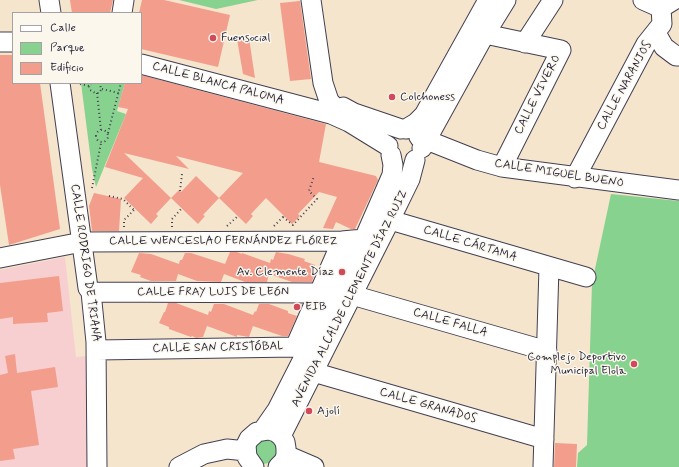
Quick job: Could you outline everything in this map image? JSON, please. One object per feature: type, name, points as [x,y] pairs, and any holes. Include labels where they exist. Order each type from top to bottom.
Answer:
[{"type":"street","points":[[49,0],[51,12]]},
{"type":"street","points":[[122,12],[124,0]]},
{"type":"street","points":[[311,0],[323,83],[329,101],[349,122],[390,150],[400,161],[405,162],[415,140],[416,123],[424,115],[488,0]]},
{"type":"street","name":"AVENIDA ALCALDE CLEMENTE DÍAZ RUIZ","points":[[281,436],[313,372],[335,295],[390,220],[410,179],[415,140],[506,0]]},
{"type":"street","points":[[525,43],[553,0]]},
{"type":"street","points":[[643,0],[667,4]]},
{"type":"street","name":"CALLE NARANJOS","points":[[575,178],[646,44],[662,24],[667,4]]},
{"type":"street","points":[[656,33],[664,47],[676,56],[679,56]]},
{"type":"street","name":"CALLE VIVERO","points":[[485,34],[561,50],[502,167]]},
{"type":"street","points":[[0,42],[12,42]]},
{"type":"street","name":"CALLE BLANCA PALOMA","points":[[142,64],[331,114],[349,122]]},
{"type":"street","points":[[295,104],[309,101],[319,92],[323,83]]},
{"type":"street","points":[[323,83],[344,108],[415,140]]},
{"type":"street","name":"CALLE RODRIGO DE TRIANA","points":[[60,84],[88,288],[91,292],[97,350],[98,467]]},
{"type":"street","points":[[390,150],[391,136],[415,140]]},
{"type":"street","name":"CALLE MIGUEL BUENO","points":[[415,140],[502,167],[575,178],[679,190]]},
{"type":"street","name":"AVENIDA ALCALDE CLEMENTE DÍAZ RUIZ","points":[[263,430],[276,410],[364,239],[392,175],[393,165],[390,150]]},
{"type":"street","name":"CALLE CÁRTAMA","points":[[390,220],[586,277]]},
{"type":"street","name":"CALLE WENCESLAO FERNÁNDEZ FLÓREZ","points":[[0,258],[82,242],[342,241],[364,239]]},
{"type":"street","name":"CALLE SAN CRISTÓBAL","points":[[97,350],[295,347],[335,295],[342,241]]},
{"type":"street","points":[[543,467],[549,267]]},
{"type":"street","name":"CALLE FRAY LUIS DE LEÓN","points":[[91,292],[335,295]]},
{"type":"street","name":"CALLE FALLA","points":[[335,295],[547,351]]},
{"type":"street","name":"CALLE GRANADOS","points":[[313,372],[544,439]]},
{"type":"street","points":[[179,467],[204,454],[227,449],[247,460],[248,439],[257,432],[263,430],[276,432],[285,442],[286,448],[282,461],[314,467]]},
{"type":"path","points":[[80,84],[90,84],[91,92],[97,93],[102,89]]},
{"type":"path","points":[[100,84],[102,89]]},
{"type":"path","points":[[101,143],[107,141],[121,84]]},
{"type":"path","points":[[102,89],[118,93]]},
{"type":"path","points":[[97,93],[101,130]]},
{"type":"path","points":[[101,130],[108,133]]},
{"type":"path","points":[[101,130],[98,131],[96,137],[101,143]]},
{"type":"path","points":[[92,188],[101,143]]},
{"type":"path","points":[[180,191],[182,174]]},
{"type":"path","points":[[274,227],[284,216],[293,225],[317,199],[309,190],[314,176]]},
{"type":"path","points":[[109,196],[123,199],[135,210],[124,220],[123,232]]},
{"type":"path","points":[[172,232],[172,219],[182,208]]},
{"type":"path","points":[[227,226],[238,216]]},
{"type":"shaded area","points":[[65,257],[76,357],[87,356],[87,467],[0,467],[0,270]]},
{"type":"green space","points":[[179,0],[258,0],[216,9]]},
{"type":"green space","points":[[81,84],[125,84],[117,111],[126,114],[96,187],[92,169]]},
{"type":"green space","name":"Complejo Deportivo Municipal Elola","points":[[611,194],[679,201],[679,467],[577,467],[578,453],[587,445],[592,283]]},
{"type":"green space","points":[[260,439],[273,440],[279,451],[272,462],[264,464],[257,460],[254,445]]},
{"type":"building","points":[[70,0],[113,0],[110,12],[72,12]]},
{"type":"building","points":[[142,0],[164,0],[230,15],[218,67],[142,49],[142,12],[139,12]]},
{"type":"building","points":[[300,1],[311,79],[290,81],[280,3]]},
{"type":"building","points":[[249,38],[255,78],[243,74],[237,39]]},
{"type":"building","points":[[0,55],[12,55],[12,84],[40,84],[60,229],[9,245],[0,185]]},
{"type":"building","points":[[142,75],[326,124],[319,162],[376,176],[378,180],[355,229],[351,229],[336,222],[333,229],[323,228],[337,197],[319,192],[298,214],[300,216],[292,224],[266,198],[251,214],[253,216],[246,224],[219,198],[243,173],[176,156],[189,169],[124,153],[171,198],[156,214],[158,216],[151,224],[124,198],[143,178],[105,167],[128,109],[118,107],[125,84],[142,84]]},
{"type":"building","points":[[196,176],[219,198],[203,215],[205,216],[198,224],[171,198],[179,190],[181,192]]},
{"type":"building","points":[[94,193],[121,199],[119,231],[92,231],[89,206]]},
{"type":"building","points":[[230,252],[242,253],[270,263],[276,252],[305,259],[304,261],[315,265],[312,274],[314,275],[312,282],[292,282],[269,274],[267,282],[245,282],[224,274],[221,282],[197,281],[178,274],[176,281],[151,281],[140,277],[141,275],[131,272],[139,253],[151,254],[179,264],[185,253],[191,253],[225,264]]},
{"type":"building","points":[[59,276],[63,311],[47,313],[48,322],[13,324],[13,317],[0,319],[0,283]]},
{"type":"building","points":[[168,303],[176,303],[208,315],[214,304],[224,304],[253,315],[259,304],[269,304],[297,316],[288,336],[282,336],[253,326],[249,337],[237,335],[237,337],[207,326],[203,337],[196,338],[169,329],[169,327],[159,323]]},
{"type":"building","points":[[15,354],[17,373],[55,367],[58,387],[31,391],[39,445],[13,449],[15,459],[0,461],[0,375],[8,373],[5,356]]},
{"type":"building","points":[[555,443],[577,444],[576,467],[554,467]]},
{"type":"place","name":"Fuensocial","points":[[213,38]]},
{"type":"place","name":"Colchoness","points":[[392,97]]},
{"type":"place","name":"Av. Clemente Díaz","points":[[342,272]]},
{"type":"place","name":"EIB","points":[[297,307]]},
{"type":"place","name":"Complejo Deportivo Municipal Elola","points":[[634,364]]},
{"type":"place","name":"Ajolí","points":[[309,411]]}]
